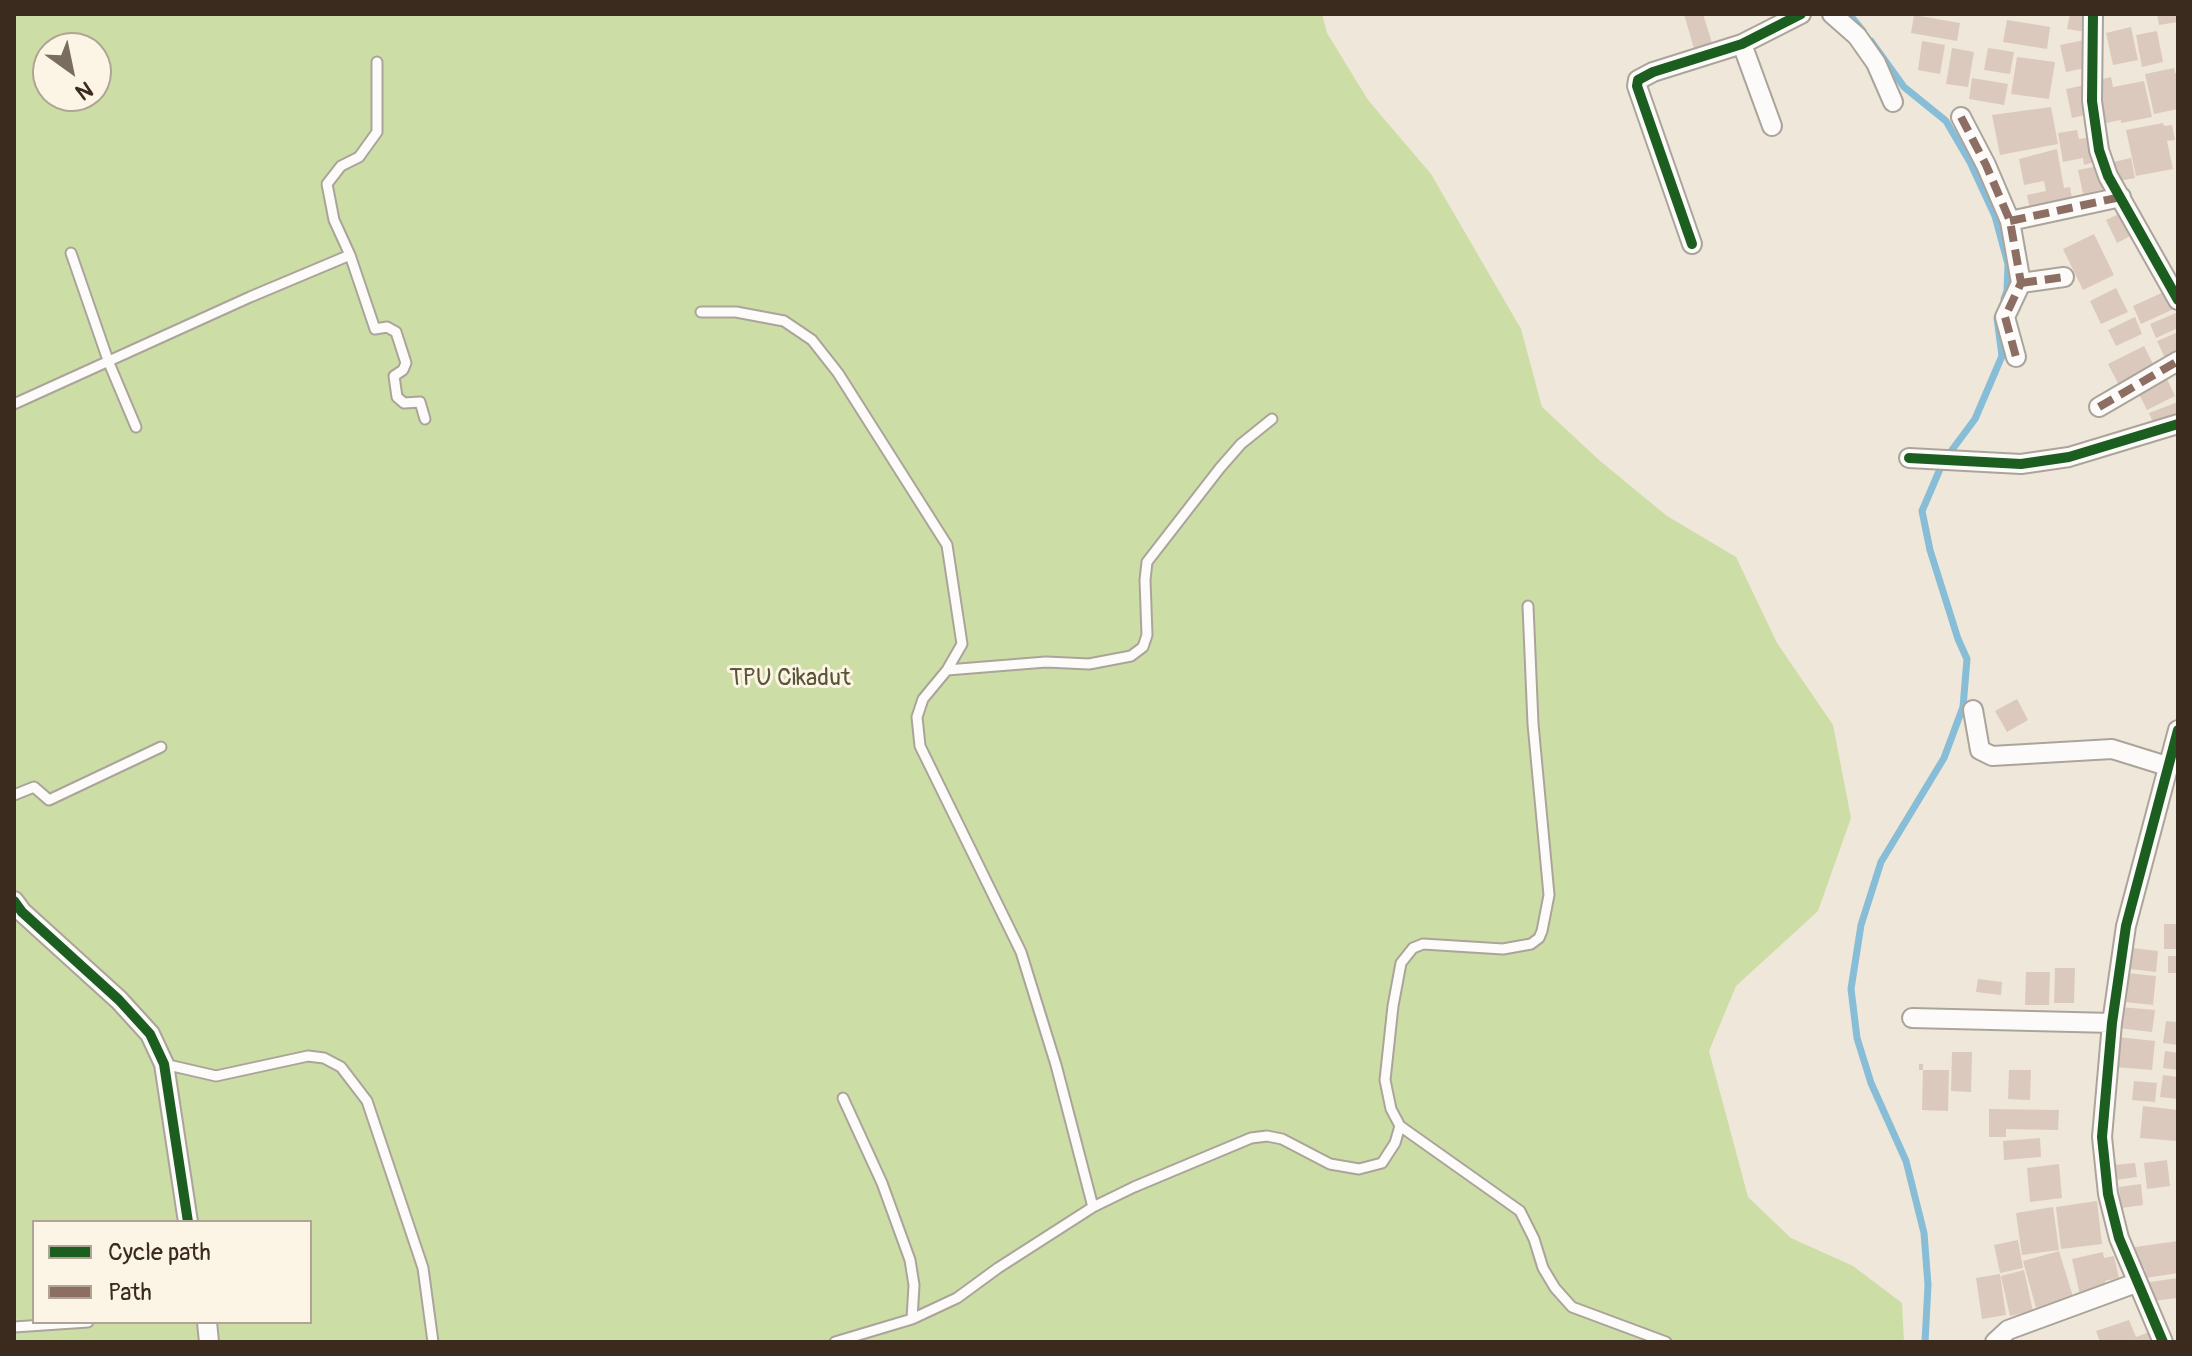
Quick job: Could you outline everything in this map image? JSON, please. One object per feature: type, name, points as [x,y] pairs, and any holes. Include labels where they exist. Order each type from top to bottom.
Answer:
[{"type":"street","points":[[1692,244],[1637,86],[1638,80],[1653,72],[1742,44],[1801,14]]},
{"type":"street","points":[[1832,14],[1857,36],[1893,102]]},
{"type":"street","points":[[2093,14],[2092,101],[2097,138],[2108,176],[2178,300]]},
{"type":"street","points":[[1742,44],[1772,126]]},
{"type":"street","points":[[1961,117],[2010,221],[2021,283],[2005,317],[2016,357]]},
{"type":"street","points":[[2010,221],[2121,197]]},
{"type":"street","points":[[2021,283],[2064,277]]},
{"type":"street","points":[[2099,407],[2178,361]]},
{"type":"street","points":[[1909,458],[2021,464],[2069,457],[2178,424]]},
{"type":"street","points":[[1973,710],[1980,750],[1992,756],[2103,748],[2170,767]]},
{"type":"street","points":[[2163,1342],[2119,1238],[2108,1194],[2102,1137],[2112,1023],[2126,926],[2178,730]]},
{"type":"street","points":[[14,901],[22,912],[119,1000],[150,1034],[164,1064],[188,1220]]},
{"type":"street","points":[[1912,1018],[2112,1023]]},
{"type":"street","points":[[1995,1342],[2008,1330],[2136,1283]]},
{"type":"lane","points":[[377,62],[377,132],[359,157],[341,166],[327,184],[334,220],[350,255],[375,329],[387,327],[396,332],[406,363],[403,370],[394,376],[397,397],[404,403],[420,402],[425,419]]},
{"type":"lane","points":[[71,253],[109,363],[136,427]]},
{"type":"lane","points":[[14,404],[350,255]]},
{"type":"lane","points":[[701,312],[736,312],[784,321],[812,340],[838,373],[947,545],[962,644],[947,670],[923,699],[917,717],[920,746],[1021,952],[1056,1065],[1093,1207]]},
{"type":"lane","points":[[947,670],[1046,662],[1089,664],[1131,656],[1143,647],[1147,635],[1147,562],[1234,452],[1272,419]]},
{"type":"lane","points":[[1528,606],[1533,724],[1549,895],[1542,931],[1531,944],[1503,949],[1423,944],[1413,948],[1401,963],[1385,1080],[1391,1109],[1400,1126],[1520,1211],[1534,1239],[1543,1268],[1572,1307],[1666,1342]]},
{"type":"lane","points":[[14,795],[34,787],[49,800],[161,747]]},
{"type":"lane","points":[[164,1064],[216,1076],[308,1056],[324,1058],[341,1067],[367,1101],[419,1254],[433,1342]]},
{"type":"lane","points":[[843,1098],[882,1183],[910,1260],[914,1285],[912,1319]]},
{"type":"lane","points":[[835,1342],[912,1319],[957,1298],[1093,1207],[1251,1138],[1267,1136],[1282,1139],[1330,1164],[1359,1169],[1382,1163],[1395,1143],[1400,1126]]},
{"type":"lane","points":[[14,1327],[58,1324]]},
{"type":"green space","name":"TPU Cikadut","points":[[14,14],[1322,14],[1327,33],[1368,100],[1431,174],[1521,329],[1542,407],[1599,460],[1667,516],[1736,557],[1777,643],[1833,725],[1851,818],[1818,911],[1736,986],[1709,1051],[1748,1197],[1791,1238],[1853,1266],[1902,1303],[1904,1342],[14,1342]]},
{"type":"building","points":[[1684,14],[1703,14],[1713,46],[1695,52]]},
{"type":"building","points":[[2070,14],[2089,14],[2086,32],[2067,29]]},
{"type":"building","points":[[2157,14],[2178,14],[2178,22],[2159,25]]},
{"type":"building","points":[[1914,15],[1960,23],[1957,41],[1911,33]]},
{"type":"building","points":[[2007,20],[2050,27],[2047,49],[2003,42]]},
{"type":"building","points":[[2131,27],[2138,60],[2113,65],[2106,33]]},
{"type":"building","points":[[2157,31],[2163,62],[2142,67],[2136,35]]},
{"type":"building","points":[[2084,40],[2090,67],[2066,72],[2060,45]]},
{"type":"building","points":[[1922,41],[1945,45],[1940,74],[1918,70]]},
{"type":"building","points":[[1952,48],[1974,52],[1968,87],[1946,84]]},
{"type":"building","points":[[1988,48],[2014,52],[2010,74],[1984,70]]},
{"type":"building","points":[[2017,57],[2055,62],[2049,99],[2011,94]]},
{"type":"building","points":[[2174,68],[2178,73],[2178,109],[2154,114],[2145,74]]},
{"type":"building","points":[[2111,77],[2113,87],[2144,81],[2152,117],[2101,124],[2092,82]]},
{"type":"building","points":[[1972,78],[2008,84],[2004,105],[1969,99]]},
{"type":"building","points":[[2085,85],[2090,114],[2072,118],[2066,89]]},
{"type":"building","points":[[2051,107],[2058,144],[2000,155],[1992,115]]},
{"type":"building","points":[[2163,123],[2164,126],[2172,125],[2175,140],[2167,141],[2173,169],[2136,176],[2126,130]]},
{"type":"building","points":[[2077,130],[2079,139],[2094,137],[2097,161],[2084,165],[2083,158],[2063,162],[2058,133]]},
{"type":"building","points":[[2057,149],[2064,188],[2070,187],[2073,203],[2031,214],[2027,195],[2046,191],[2044,181],[2024,185],[2019,159]]},
{"type":"building","points":[[2131,158],[2135,178],[2113,182],[2109,163]]},
{"type":"building","points":[[2099,166],[2104,189],[2083,194],[2078,170]]},
{"type":"building","points":[[2125,211],[2136,233],[2117,243],[2106,220]]},
{"type":"building","points":[[2094,234],[2114,275],[2083,290],[2063,249]]},
{"type":"building","points":[[2116,288],[2128,312],[2101,324],[2090,301]]},
{"type":"building","points":[[2170,289],[2178,307],[2141,324],[2133,306]]},
{"type":"building","points":[[2178,312],[2178,328],[2156,338],[2150,324]]},
{"type":"building","points":[[2135,317],[2142,334],[2116,346],[2108,330]]},
{"type":"building","points":[[2178,332],[2178,358],[2167,362],[2157,341]]},
{"type":"building","points":[[2144,346],[2158,374],[2122,391],[2108,364]]},
{"type":"building","points":[[2166,377],[2175,396],[2147,410],[2138,392]]},
{"type":"building","points":[[2178,402],[2178,423],[2156,430],[2149,413]]},
{"type":"building","points":[[2017,699],[2028,720],[2007,732],[1995,711]]},
{"type":"building","points":[[2164,924],[2178,924],[2178,949],[2164,949]]},
{"type":"building","points":[[2132,948],[2158,951],[2156,972],[2130,969]]},
{"type":"building","points":[[2168,956],[2178,956],[2178,973],[2168,973]]},
{"type":"building","points":[[2055,968],[2075,968],[2074,1003],[2054,1003]]},
{"type":"building","points":[[2026,972],[2050,972],[2049,1005],[2025,1005]]},
{"type":"building","points":[[2127,973],[2156,976],[2153,1005],[2124,1002]]},
{"type":"building","points":[[1978,979],[2002,982],[2001,995],[1976,992]]},
{"type":"building","points":[[2120,1007],[2155,1010],[2152,1032],[2118,1028]]},
{"type":"building","points":[[2166,1021],[2178,1022],[2178,1045],[2163,1043]]},
{"type":"building","points":[[2118,1037],[2155,1041],[2152,1070],[2115,1067]]},
{"type":"building","points":[[2165,1051],[2178,1053],[2178,1070],[2163,1068]]},
{"type":"building","points":[[1952,1052],[1972,1052],[1971,1092],[1951,1091]]},
{"type":"building","points":[[1923,1070],[1949,1070],[1948,1111],[1922,1110]]},
{"type":"building","points":[[2009,1070],[2031,1070],[2030,1100],[2008,1099]]},
{"type":"building","points":[[2163,1075],[2178,1077],[2178,1099],[2160,1097]]},
{"type":"building","points":[[2134,1081],[2157,1083],[2155,1102],[2132,1100]]},
{"type":"building","points":[[2143,1106],[2178,1110],[2177,1141],[2140,1138]]},
{"type":"building","points":[[1989,1109],[2059,1110],[2058,1130],[2006,1129],[2006,1137],[1989,1137]]},
{"type":"building","points":[[2040,1138],[2041,1157],[2004,1160],[2003,1141]]},
{"type":"building","points":[[2167,1160],[2170,1186],[2147,1189],[2144,1163]]},
{"type":"building","points":[[2135,1163],[2137,1177],[2115,1180],[2114,1165]]},
{"type":"building","points":[[2059,1164],[2062,1198],[2030,1202],[2027,1168]]},
{"type":"building","points":[[2141,1184],[2143,1205],[2121,1208],[2119,1187]]},
{"type":"building","points":[[2097,1201],[2102,1244],[2061,1249],[2056,1207]]},
{"type":"building","points":[[2053,1207],[2059,1250],[2022,1255],[2016,1213]]},
{"type":"building","points":[[2018,1240],[2023,1268],[2000,1273],[1994,1245]]},
{"type":"building","points":[[2178,1241],[2178,1273],[2146,1278],[2145,1269],[2133,1269],[2128,1248]]},
{"type":"building","points":[[2059,1251],[2073,1297],[2036,1308],[2023,1261]]},
{"type":"building","points":[[2103,1252],[2104,1258],[2114,1256],[2119,1278],[2105,1281],[2107,1289],[2080,1295],[2072,1259]]},
{"type":"building","points":[[2024,1270],[2033,1311],[2010,1316],[2001,1276]]},
{"type":"building","points":[[2000,1274],[2006,1315],[1982,1319],[1976,1278]]},
{"type":"building","points":[[2178,1278],[2178,1298],[2152,1301],[2150,1282]]},
{"type":"building","points":[[2129,1320],[2136,1337],[2150,1332],[2154,1342],[2100,1342],[2096,1331]]},
{"type":"waterway","points":[[1849,14],[1863,31]]},
{"type":"waterway","points":[[1871,41],[1904,87],[1946,121],[1970,162],[1995,216],[2008,264],[2004,299]]},
{"type":"waterway","points":[[1925,1342],[1928,1285],[1924,1233],[1906,1161],[1871,1083],[1857,1038],[1851,989],[1861,925],[1881,862],[1944,758],[1963,707],[1967,659],[1930,550],[1922,511],[1943,462],[1975,419],[2002,356],[1997,318]]},
{"type":"marked path","points":[[1961,117],[2010,221],[2021,283],[2005,317],[2016,357]]},
{"type":"marked path","points":[[2010,221],[2121,197]]},
{"type":"marked path","points":[[2021,283],[2064,277]]},
{"type":"marked path","points":[[2099,407],[2178,361]]},
{"type":"cycle path","points":[[1692,244],[1637,86],[1638,80],[1653,72],[1742,44],[1801,14]]},
{"type":"cycle path","points":[[2093,14],[2092,101],[2099,150],[2108,176],[2178,300]]},
{"type":"cycle path","points":[[1909,458],[2021,464],[2069,457],[2178,424]]},
{"type":"cycle path","points":[[2163,1342],[2119,1238],[2108,1194],[2102,1137],[2112,1023],[2126,926],[2178,730]]},
{"type":"cycle path","points":[[14,901],[22,912],[119,1000],[150,1034],[164,1064],[188,1220]]}]
